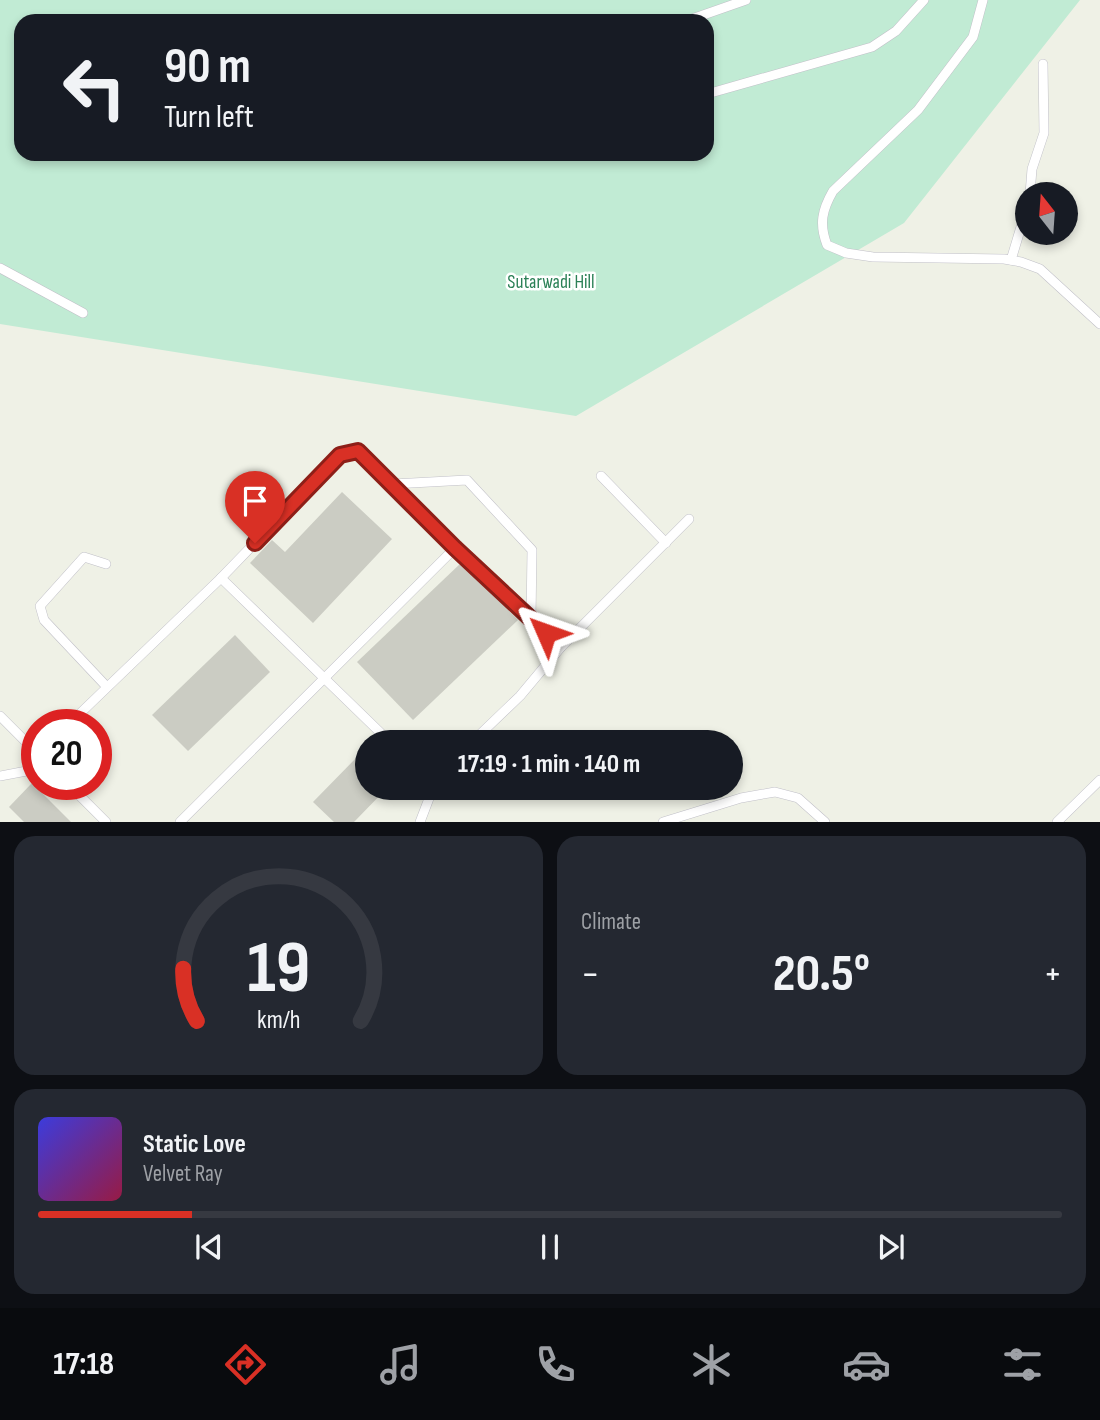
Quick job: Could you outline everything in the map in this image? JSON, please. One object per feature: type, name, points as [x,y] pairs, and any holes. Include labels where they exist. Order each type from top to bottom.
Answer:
[{"type":"lane","points":[[705,14],[746,0]]},
{"type":"lane","points":[[714,92],[872,47],[896,31],[924,0]]},
{"type":"lane","points":[[983,0],[973,37],[918,110],[833,191],[821,219],[822,233],[827,244],[846,253],[873,257],[1011,260],[1040,269],[1100,324]]},
{"type":"lane","points":[[1031,182],[1032,169],[1044,133],[1043,64]]},
{"type":"lane","points":[[1011,260],[1016,245]]},
{"type":"lane","points":[[0,268],[83,313]]},
{"type":"lane","points":[[85,709],[220,579],[340,455],[351,451],[363,453],[455,548],[561,647]]},
{"type":"lane","points":[[601,476],[666,542]]},
{"type":"lane","points":[[393,484],[467,480],[532,550],[531,618]]},
{"type":"lane","points":[[484,730],[520,695],[561,647],[689,519]]},
{"type":"lane","points":[[180,821],[455,548]]},
{"type":"lane","points":[[106,564],[84,557],[40,606],[44,620],[107,688]]},
{"type":"lane","points":[[220,579],[238,593],[378,730]]},
{"type":"lane","points":[[0,716],[21,737]]},
{"type":"lane","points":[[0,776],[21,772]]},
{"type":"lane","points":[[1056,821],[1100,779]]},
{"type":"lane","points":[[663,821],[741,798],[775,792],[798,798],[825,821]]},
{"type":"lane","points":[[84,800],[106,821]]},
{"type":"lane","points":[[420,821],[428,800]]},
{"type":"green space","name":"Sutarwadi Hill","points":[[0,0],[1080,0],[904,223],[576,416],[0,324]]},
{"type":"building","points":[[342,492],[392,539],[313,623],[250,563],[272,540],[285,552]]},
{"type":"building","points":[[462,562],[518,620],[413,720],[357,662]]},
{"type":"building","points":[[235,635],[270,672],[188,751],[152,715]]},
{"type":"building","points":[[355,759],[355,800],[375,800],[354,822],[334,822],[313,802]]},
{"type":"building","points":[[21,794],[21,800],[49,800],[71,822],[24,822],[9,807]]},
{"type":"route","points":[[255,543],[340,455],[358,451],[363,453],[455,548],[546,633]]}]
